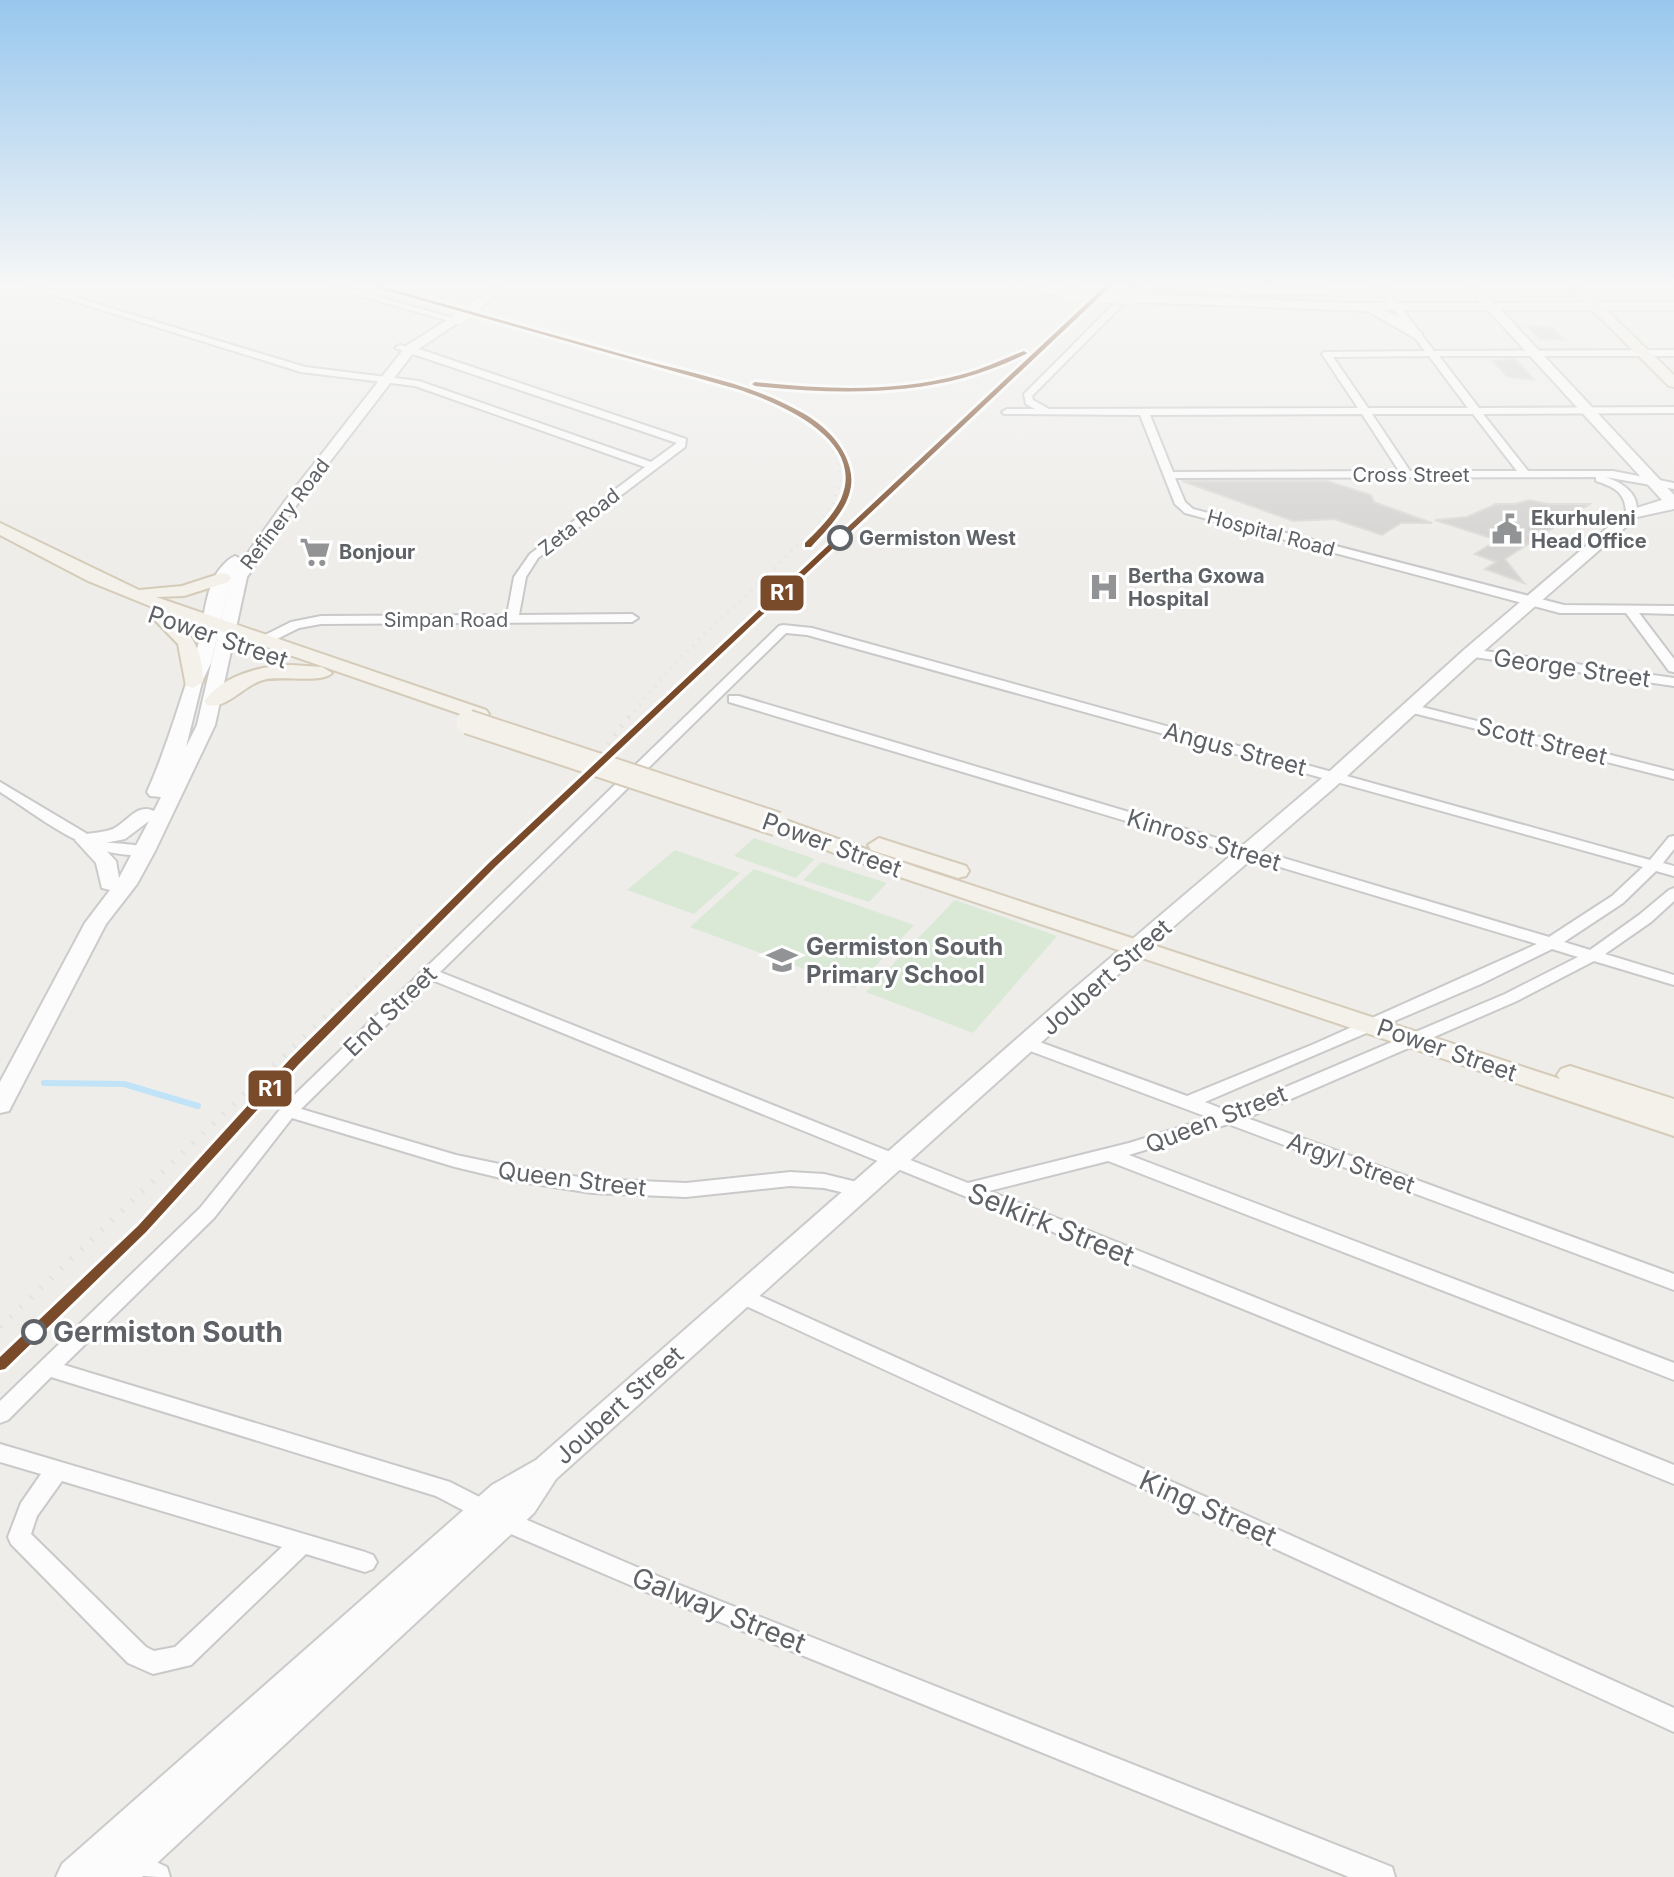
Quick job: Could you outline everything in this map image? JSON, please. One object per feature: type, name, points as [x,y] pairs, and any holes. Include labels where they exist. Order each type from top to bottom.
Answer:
[{"type":"main road","name":"Refinery Road","points":[[0,1105],[96,923],[112,904],[136,851],[206,725],[214,701],[212,662],[219,631],[222,578],[307,475],[384,375]]},
{"type":"main road","points":[[1552,375],[1674,504]]},
{"type":"main road","name":"Refinery Road","points":[[219,631],[233,606],[239,577],[307,475]]},
{"type":"main road","name":"Joubert Street","points":[[75,1877],[127,1867],[495,1516],[523,1504],[547,1469],[1077,998],[1248,854],[1471,653],[1632,514],[1659,505],[1674,504]]},
{"type":"main road","name":"Power Street","points":[[0,528],[94,577],[219,631]]},
{"type":"main road","name":"Power Street","points":[[0,539],[161,617],[256,642],[473,718],[782,819],[908,872],[1145,942],[1382,1021],[1674,1127]]},
{"type":"main road","points":[[94,577],[143,592],[163,594],[195,589],[222,578]]},
{"type":"main road","points":[[233,606],[256,642]]},
{"type":"main road","points":[[161,617],[182,634],[190,647],[193,682]]},
{"type":"main road","name":"Power Street","points":[[256,642],[322,673],[473,718]]},
{"type":"main road","name":"Refinery Road","points":[[96,923],[109,884],[136,851],[146,814],[176,749],[193,682],[212,662]]},
{"type":"main road","points":[[214,701],[238,681],[259,673],[322,673]]},
{"type":"main road","points":[[85,840],[118,835],[146,814]]},
{"type":"main road","points":[[85,840],[106,861],[109,884]]},
{"type":"main road","name":"Power Street","points":[[1422,1035],[1674,1108]]},
{"type":"street","points":[[343,375],[429,388],[652,466]]},
{"type":"street","name":"Zeta Road","points":[[484,375],[675,437],[682,443],[534,556],[520,577],[512,619]]},
{"type":"street","points":[[1048,411],[1033,405],[1027,396],[1049,375]]},
{"type":"street","points":[[1342,375],[1407,475]]},
{"type":"street","points":[[1447,375],[1525,474]]},
{"type":"street","points":[[1007,412],[1674,410]]},
{"type":"street","name":"Hospital Road","points":[[1144,411],[1180,504],[1189,511],[1567,610],[1674,610]]},
{"type":"street","points":[[1581,474],[1608,481],[1629,493],[1632,514]]},
{"type":"street","name":"Cross Street","points":[[1169,475],[1581,474],[1621,475],[1652,481]]},
{"type":"street","points":[[1652,481],[1674,486]]},
{"type":"street","points":[[1630,610],[1674,668]]},
{"type":"street","name":"Simpan Road","points":[[256,642],[295,625],[321,620],[632,618]]},
{"type":"street","name":"Angus Street","points":[[797,628],[1674,871]]},
{"type":"street","name":"End Street","points":[[0,1414],[207,1213],[288,1111],[769,640],[783,629],[797,628]]},
{"type":"street","name":"George Street","points":[[1471,653],[1674,682]]},
{"type":"street","name":"Kinross Street","points":[[734,699],[1674,980]]},
{"type":"street","name":"Scott Street","points":[[1410,708],[1674,775]]},
{"type":"street","points":[[0,768],[4,788],[85,840],[100,846],[136,851]]},
{"type":"street","name":"Queen Street","points":[[1186,1103],[1255,1077],[1382,1021],[1579,929],[1609,907],[1655,865],[1674,840]]},
{"type":"street","name":"Queen Street","points":[[967,1190],[1110,1155],[1228,1118],[1539,985],[1592,956],[1656,911],[1674,893]]},
{"type":"street","name":"Selkirk Street","points":[[428,973],[1674,1475]]},
{"type":"street","name":"Argyl Street","points":[[1028,1044],[1674,1282]]},
{"type":"street","name":"Queen Street","points":[[288,1111],[455,1161],[592,1186],[686,1190],[790,1179],[824,1181],[862,1190]]},
{"type":"street","points":[[1110,1155],[1674,1372]]},
{"type":"street","name":"King Street","points":[[742,1296],[1674,1720]]},
{"type":"street","name":"Galway Street","points":[[48,1368],[442,1489],[495,1516],[1382,1877]]},
{"type":"street","points":[[0,1453],[365,1562]]},
{"type":"street","points":[[58,1469],[21,1524],[19,1537],[137,1655],[153,1663],[182,1657],[301,1544]]},
{"type":"green space","points":[[754,838],[815,859],[796,878],[734,856]]},
{"type":"green space","points":[[675,850],[740,873],[694,914],[627,890]]},
{"type":"green space","points":[[821,862],[887,883],[869,902],[803,880]]},
{"type":"green space","points":[[754,869],[914,925],[855,988],[690,927]]},
{"type":"green space","points":[[955,900],[1057,936],[973,1033],[866,992]]},
{"type":"building","points":[[1506,375],[1529,375],[1534,380]]},
{"type":"building","points":[[1182,481],[1327,481],[1371,495],[1374,502],[1432,523],[1401,523],[1382,535],[1334,519],[1293,521]]},
{"type":"building","points":[[1529,500],[1548,504],[1590,504],[1505,559],[1524,583],[1485,569],[1496,562],[1475,554],[1497,540],[1435,520],[1467,517],[1496,504]]},
{"type":"waterway","points":[[44,1083],[124,1084],[198,1106]]},
{"type":"railway","points":[[682,375],[731,389],[793,415],[818,433],[835,454],[840,478]]},
{"type":"railway","points":[[717,375],[808,386],[851,387],[893,385],[947,375]]},
{"type":"railway","points":[[629,717],[674,664],[814,530],[833,505],[841,476]]},
{"type":"railway","points":[[601,753],[630,715]]},
{"type":"railway","points":[[324,1018],[422,924]]},
{"type":"railway","points":[[0,1327],[326,1016]]},
{"type":"transit line","name":"R1","points":[[693,375],[739,387],[777,402],[820,427],[834,442],[847,468],[847,490],[838,510],[808,545]]},
{"type":"transit line","name":"R1","points":[[755,384],[858,390],[927,384],[969,375]]},
{"type":"transit line","name":"R1","points":[[0,1365],[142,1229],[295,1061],[493,864],[1014,375]]},
{"type":"place","name":"Ekurhuleni Head Office","points":[[1507,529]]},
{"type":"place","name":"Germiston West","points":[[840,538]]},
{"type":"place","name":"Bonjour","points":[[315,552]]},
{"type":"place","name":"Bertha Gxowa Hospital","points":[[1104,587]]},
{"type":"place","name":"Germiston South Primary School","points":[[782,960]]},
{"type":"place","name":"Germiston South","points":[[34,1332]]}]
